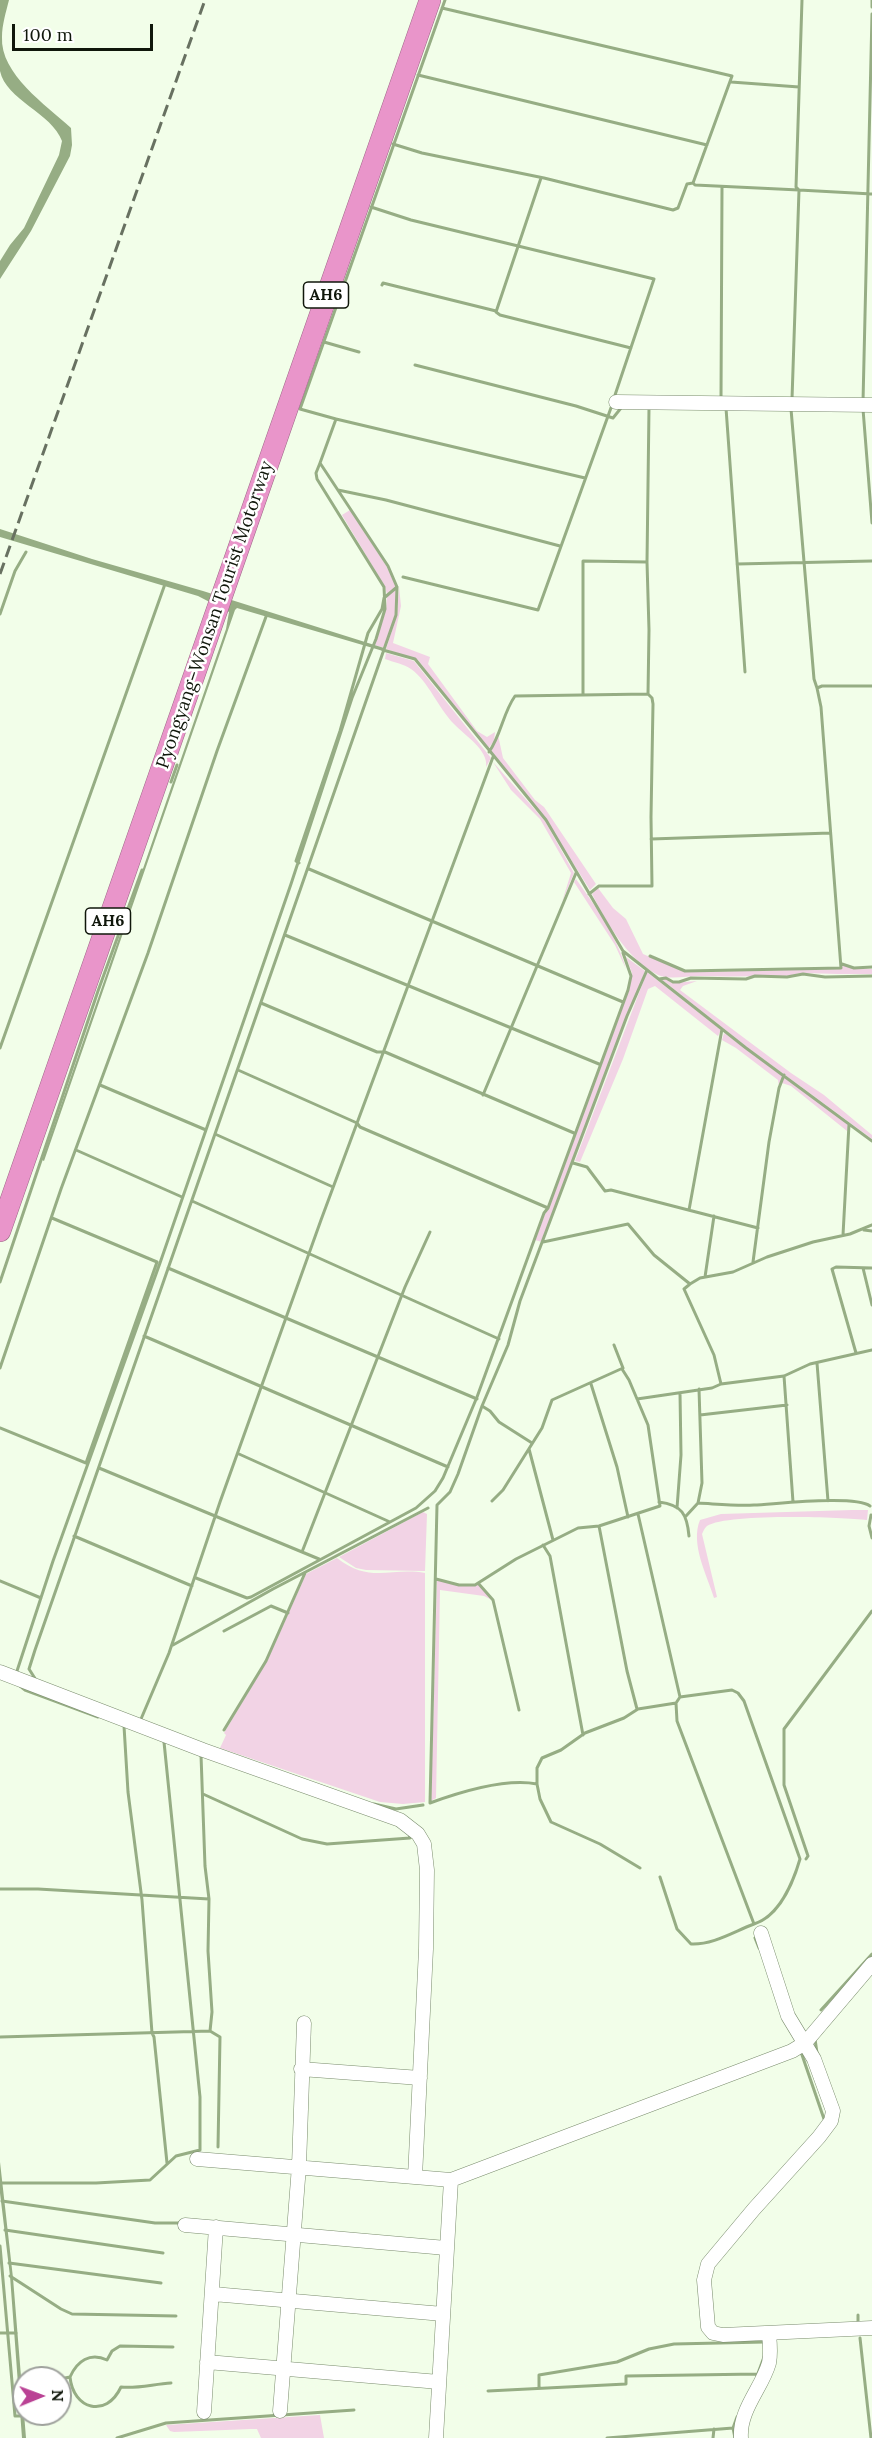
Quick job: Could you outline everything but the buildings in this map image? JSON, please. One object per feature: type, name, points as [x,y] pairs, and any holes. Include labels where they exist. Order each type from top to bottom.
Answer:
[{"type":"highway","points":[[219,589],[420,0]]},
{"type":"highway","name":"Pyongyang–Wonsan Tourist Motorway","points":[[0,1231],[219,589],[430,0]]},
{"type":"highway","points":[[0,1196],[212,611]]},
{"type":"street","points":[[616,402],[872,405]]},
{"type":"street","points":[[0,1672],[203,1750],[400,1820],[410,1826],[423,1844],[427,1870],[426,1949],[415,2177]]},
{"type":"street","points":[[761,1933],[788,2016],[814,2059],[833,2111],[831,2121],[819,2137],[708,2264],[704,2280],[708,2327],[710,2331],[718,2335],[872,2328]]},
{"type":"street","points":[[197,2159],[451,2180],[792,2051],[805,2043],[872,1964]]},
{"type":"street","points":[[280,2410],[299,2166],[304,2023]]},
{"type":"street","points":[[301,2069],[420,2078]]},
{"type":"street","points":[[436,2438],[451,2180]]},
{"type":"street","points":[[185,2225],[446,2248]]},
{"type":"street","points":[[204,2412],[216,2227]]},
{"type":"street","points":[[213,2294],[442,2314]]},
{"type":"street","points":[[741,2438],[742,2421],[768,2366],[771,2352],[769,2334]]},
{"type":"street","points":[[207,2362],[439,2382]]},
{"type":"shaded area","points":[[0,0],[9,0],[2,37],[3,51],[8,64],[26,88],[71,128],[72,145],[70,156],[31,231],[0,279],[0,261],[24,228],[59,155],[62,141],[49,122],[20,99],[4,81],[0,71]]},
{"type":"shaded area","points":[[350,510],[387,567],[396,587],[387,594],[342,515]]},
{"type":"shaded area","points":[[0,529],[384,648],[383,651],[237,608],[235,610],[44,1161],[42,1160],[226,629],[229,612],[198,596],[0,537]]},
{"type":"shaded area","points":[[399,586],[401,606],[393,643],[430,657],[428,664],[477,731],[487,737],[495,732],[494,741],[488,749],[418,660],[386,649],[397,615]]},
{"type":"shaded area","points":[[396,589],[395,615],[384,648],[375,645],[386,609],[387,596]]},
{"type":"shaded area","points":[[386,653],[414,661],[491,758],[486,767],[484,755],[480,749],[448,718],[417,674],[402,664],[385,659]]},
{"type":"shaded area","points":[[498,735],[503,758],[535,800],[544,807],[596,884],[590,890],[546,820],[491,752]]},
{"type":"shaded area","points":[[493,762],[545,821],[574,873],[562,902],[571,873],[540,819],[511,790]]},
{"type":"shaded area","points":[[576,879],[611,933],[626,969],[615,945],[574,882]]},
{"type":"shaded area","points":[[598,888],[613,908],[626,919],[643,954],[685,972],[839,969],[844,965],[852,968],[872,969],[872,974],[803,973],[785,976],[673,978],[658,975],[637,960],[619,939],[592,894]]},
{"type":"shaded area","points":[[626,957],[645,971],[542,1242],[535,1240],[549,1208],[629,990],[632,973]]},
{"type":"shaded area","points":[[647,972],[721,1030],[718,1036],[655,986],[648,989],[623,1059],[580,1162],[575,1161]]},
{"type":"shaded area","points":[[661,979],[672,983],[697,981],[683,986],[680,990],[824,1095],[872,1135],[872,1139],[747,1047]]},
{"type":"shaded area","points":[[724,1033],[783,1075],[779,1086],[778,1080],[722,1040]]},
{"type":"shaded area","points":[[785,1076],[848,1124],[847,1131],[791,1086],[782,1083]]},
{"type":"shaded area","points":[[868,1510],[867,1520],[810,1517],[759,1518],[737,1519],[707,1526],[702,1534],[717,1597],[714,1598],[698,1549],[697,1529],[700,1520],[721,1514]]},
{"type":"shaded area","points":[[423,1512],[427,1514],[425,1571],[366,1570],[356,1568],[339,1557]]},
{"type":"shaded area","points":[[337,1558],[349,1566],[370,1573],[425,1573],[425,1802],[403,1804],[380,1802],[220,1748],[226,1735],[224,1733],[267,1661],[306,1574]]},
{"type":"shaded area","points":[[437,1580],[459,1586],[478,1584],[492,1600],[484,1596],[440,1590],[436,1798],[431,1801]]},
{"type":"shaded area","points":[[0,2162],[20,2366],[17,2366],[10,2276],[0,2193]]},
{"type":"shaded area","points":[[320,2415],[324,2438],[261,2438],[257,2429],[174,2432],[170,2431],[166,2425]]},
{"type":"shaded area","points":[[21,2426],[25,2426],[26,2438],[22,2438]]},
{"type":"waterway","points":[[36,1680],[29,1669],[35,1650],[396,615],[397,587],[388,566],[320,463],[336,419],[300,409],[445,0]]},
{"type":"waterway","points":[[802,0],[796,187],[799,190],[872,194]]},
{"type":"waterway","points":[[872,0],[872,7]]},
{"type":"waterway","points":[[442,8],[732,76],[693,183],[695,185],[799,190],[792,399]]},
{"type":"waterway","points":[[863,402],[872,14]]},
{"type":"waterway","points":[[418,75],[707,145]]},
{"type":"waterway","points":[[731,82],[799,87]]},
{"type":"waterway","points":[[393,144],[422,153],[544,178],[673,210],[678,208],[687,184],[693,183]]},
{"type":"waterway","points":[[541,178],[496,312],[500,315],[631,348]]},
{"type":"waterway","points":[[721,398],[722,187]]},
{"type":"waterway","points":[[371,207],[411,220],[654,279],[614,398]]},
{"type":"waterway","points":[[382,285],[383,283],[496,311]]},
{"type":"waterway","points":[[324,342],[359,352]]},
{"type":"waterway","points":[[415,365],[576,406],[613,418],[621,408]]},
{"type":"waterway","points":[[403,577],[538,610],[612,405]]},
{"type":"waterway","points":[[583,694],[583,561],[647,562],[649,408]]},
{"type":"waterway","points":[[726,408],[745,672]]},
{"type":"waterway","points":[[791,409],[814,679],[817,688]]},
{"type":"waterway","points":[[863,409],[872,523]]},
{"type":"waterway","points":[[336,419],[585,478]]},
{"type":"waterway","points":[[16,1674],[53,1561],[160,1263],[291,884],[352,698],[376,639],[385,609],[384,587],[317,479],[316,473],[320,463]]},
{"type":"waterway","points":[[338,490],[386,500],[560,546]]},
{"type":"waterway","points":[[0,614],[15,571],[26,552]]},
{"type":"waterway","points":[[737,564],[872,561]]},
{"type":"waterway","points":[[489,752],[515,696],[648,694],[647,562]]},
{"type":"waterway","points":[[0,1048],[165,584]]},
{"type":"waterway","points":[[299,863],[296,861],[340,731],[368,633],[382,609],[384,598],[397,587]]},
{"type":"waterway","points":[[0,1368],[61,1189],[148,953],[217,751],[267,614]]},
{"type":"waterway","points":[[383,650],[415,659],[546,820],[623,951],[746,1048],[872,1141]]},
{"type":"waterway","points":[[650,956],[685,971],[841,968],[821,707],[817,688],[822,686],[872,686]]},
{"type":"waterway","points":[[589,894],[599,886],[652,886],[653,704],[648,694]]},
{"type":"waterway","points":[[141,1719],[169,1653],[220,1502],[321,1220],[493,757]]},
{"type":"waterway","points":[[171,782],[177,765]]},
{"type":"waterway","points":[[651,839],[830,833]]},
{"type":"waterway","points":[[309,869],[623,1002]]},
{"type":"waterway","points":[[0,1282],[98,991],[142,870]]},
{"type":"waterway","points":[[483,1095],[576,873]]},
{"type":"waterway","points":[[285,935],[599,1064]]},
{"type":"waterway","points":[[196,1578],[247,1598],[251,1597],[416,1508],[435,1491],[443,1478],[477,1397],[628,990],[631,976],[623,953]]},
{"type":"waterway","points":[[842,964],[854,968],[872,967]]},
{"type":"waterway","points":[[537,1784],[497,1784],[430,1803],[437,1505],[450,1492],[458,1474],[482,1406],[508,1345],[520,1301],[627,1016],[647,970]]},
{"type":"waterway","points":[[659,979],[666,978],[679,982],[691,978],[746,979],[755,976],[787,977],[803,974],[825,977],[872,976]]},
{"type":"waterway","points":[[261,1003],[377,1052],[385,1052],[574,1133]]},
{"type":"waterway","points":[[689,1210],[722,1029]]},
{"type":"waterway","points":[[238,1070],[357,1123],[360,1127],[548,1208]]},
{"type":"waterway","points":[[753,1262],[769,1142],[779,1088],[784,1075]]},
{"type":"waterway","points":[[100,1085],[206,1130]]},
{"type":"waterway","points":[[843,1235],[849,1124]]},
{"type":"waterway","points":[[215,1134],[333,1187]]},
{"type":"waterway","points":[[76,1150],[182,1197]]},
{"type":"waterway","points":[[573,1163],[587,1167],[605,1191],[611,1190],[758,1228]]},
{"type":"waterway","points":[[192,1201],[499,1339]]},
{"type":"waterway","points":[[705,1277],[714,1216]]},
{"type":"waterway","points":[[0,1428],[86,1463],[157,1262],[52,1218]]},
{"type":"waterway","points":[[543,1242],[628,1224],[654,1255],[690,1284],[700,1278],[733,1272],[767,1257],[813,1242],[850,1234],[872,1225]]},
{"type":"waterway","points":[[864,1230],[872,1231]]},
{"type":"waterway","points":[[302,1552],[405,1287],[430,1232]]},
{"type":"waterway","points":[[856,1353],[832,1269],[836,1267],[872,1268]]},
{"type":"waterway","points":[[168,1268],[477,1399]]},
{"type":"waterway","points":[[863,1268],[872,1305]]},
{"type":"waterway","points":[[637,1399],[712,1388],[721,1384],[714,1355],[684,1289],[690,1284]]},
{"type":"waterway","points":[[144,1336],[448,1467]]},
{"type":"waterway","points":[[492,1501],[503,1490],[542,1428],[552,1400],[623,1368],[614,1345]]},
{"type":"waterway","points":[[721,1384],[784,1376],[810,1364],[872,1350]]},
{"type":"waterway","points":[[817,1363],[828,1501]]},
{"type":"waterway","points":[[436,1579],[459,1585],[475,1585],[516,1559],[578,1528],[599,1526],[660,1506],[648,1425],[622,1369]]},
{"type":"waterway","points":[[784,1376],[793,1502]]},
{"type":"waterway","points":[[591,1384],[617,1467],[628,1517]]},
{"type":"waterway","points":[[686,1516],[698,1503],[702,1483],[699,1389]]},
{"type":"waterway","points":[[677,1508],[681,1455],[680,1393]]},
{"type":"waterway","points":[[700,1415],[787,1405]]},
{"type":"waterway","points":[[482,1406],[490,1411],[499,1422],[532,1443]]},
{"type":"waterway","points":[[529,1449],[553,1540]]},
{"type":"waterway","points":[[239,1454],[390,1522]]},
{"type":"waterway","points":[[99,1468],[319,1559]]},
{"type":"waterway","points":[[698,1503],[747,1505],[849,1501],[870,1506]]},
{"type":"waterway","points":[[659,1502],[673,1505],[682,1512],[687,1522],[689,1536]]},
{"type":"waterway","points":[[173,1645],[273,1589],[428,1508]]},
{"type":"waterway","points":[[638,1514],[680,1697]]},
{"type":"waterway","points":[[871,1515],[869,1526],[872,1538]]},
{"type":"waterway","points":[[599,1526],[627,1671],[637,1709]]},
{"type":"waterway","points":[[74,1536],[192,1586]]},
{"type":"waterway","points":[[543,1545],[550,1556],[583,1735]]},
{"type":"waterway","points":[[224,1730],[266,1661],[305,1573]]},
{"type":"waterway","points":[[0,1581],[41,1598]]},
{"type":"waterway","points":[[478,1583],[493,1600],[519,1710]]},
{"type":"waterway","points":[[224,1631],[271,1606],[288,1613]]},
{"type":"waterway","points":[[806,1859],[808,1856],[784,1785],[784,1729],[872,1611]]},
{"type":"waterway","points":[[20,1686],[25,1690],[98,1717]]},
{"type":"waterway","points":[[640,1868],[600,1844],[551,1822],[540,1799],[537,1784],[537,1768],[542,1758],[561,1750],[585,1733],[624,1718],[638,1709],[676,1703],[680,1697],[732,1690],[738,1693],[744,1701],[800,1859],[789,1888],[778,1906],[771,1914],[754,1924],[677,1721],[676,1703]]},
{"type":"waterway","points":[[124,1726],[128,1792],[142,1900],[152,2033],[167,2163]]},
{"type":"waterway","points":[[0,2183],[96,2183],[150,2180],[176,2156],[200,2150],[200,2097],[164,1742]]},
{"type":"waterway","points":[[201,1755],[205,1866],[209,1899],[208,1951],[212,2012],[210,2031],[220,2037],[218,2147]]},
{"type":"waterway","points":[[203,1794],[302,1839],[327,1844],[410,1838],[409,1834]]},
{"type":"waterway","points":[[374,1804],[396,1809],[423,1805]]},
{"type":"waterway","points":[[660,1877],[677,1929],[691,1944],[715,1940],[754,1924]]},
{"type":"waterway","points":[[0,1889],[38,1889],[209,1899]]},
{"type":"waterway","points":[[755,1938],[759,1948]]},
{"type":"waterway","points":[[821,2010],[872,1954]]},
{"type":"waterway","points":[[0,2037],[210,2031]]},
{"type":"waterway","points":[[815,2039],[817,2053]]},
{"type":"waterway","points":[[801,2052],[824,2119]]},
{"type":"waterway","points":[[2,2201],[155,2223],[181,2223]]},
{"type":"waterway","points":[[5,2230],[163,2253]]},
{"type":"waterway","points":[[0,2246],[12,2382]]},
{"type":"waterway","points":[[9,2263],[161,2283]]},
{"type":"waterway","points":[[10,2276],[72,2314],[176,2316]]},
{"type":"waterway","points":[[858,2315],[858,2325]]},
{"type":"waterway","points":[[0,2333],[16,2333]]},
{"type":"waterway","points":[[860,2338],[871,2438]]},
{"type":"waterway","points":[[539,2387],[539,2375],[617,2362],[649,2349],[674,2344],[765,2342]]},
{"type":"waterway","points":[[72,2373],[80,2362],[95,2357],[107,2360],[112,2351],[120,2346],[173,2347]]},
{"type":"waterway","points":[[757,2376],[764,2357]]},
{"type":"waterway","points":[[488,2391],[626,2384],[626,2376],[757,2374]]},
{"type":"waterway","points":[[72,2388],[84,2403],[99,2406],[115,2397],[121,2387],[171,2383]]},
{"type":"waterway","points":[[117,2438],[166,2423],[354,2410]]},
{"type":"waterway","points":[[735,2438],[733,2428],[737,2417]]},
{"type":"waterway","points":[[607,2438],[733,2428]]},
{"type":"waterway","points":[[713,2438],[714,2429]]},
{"type":"railway","points":[[0,574],[205,0]]}]
